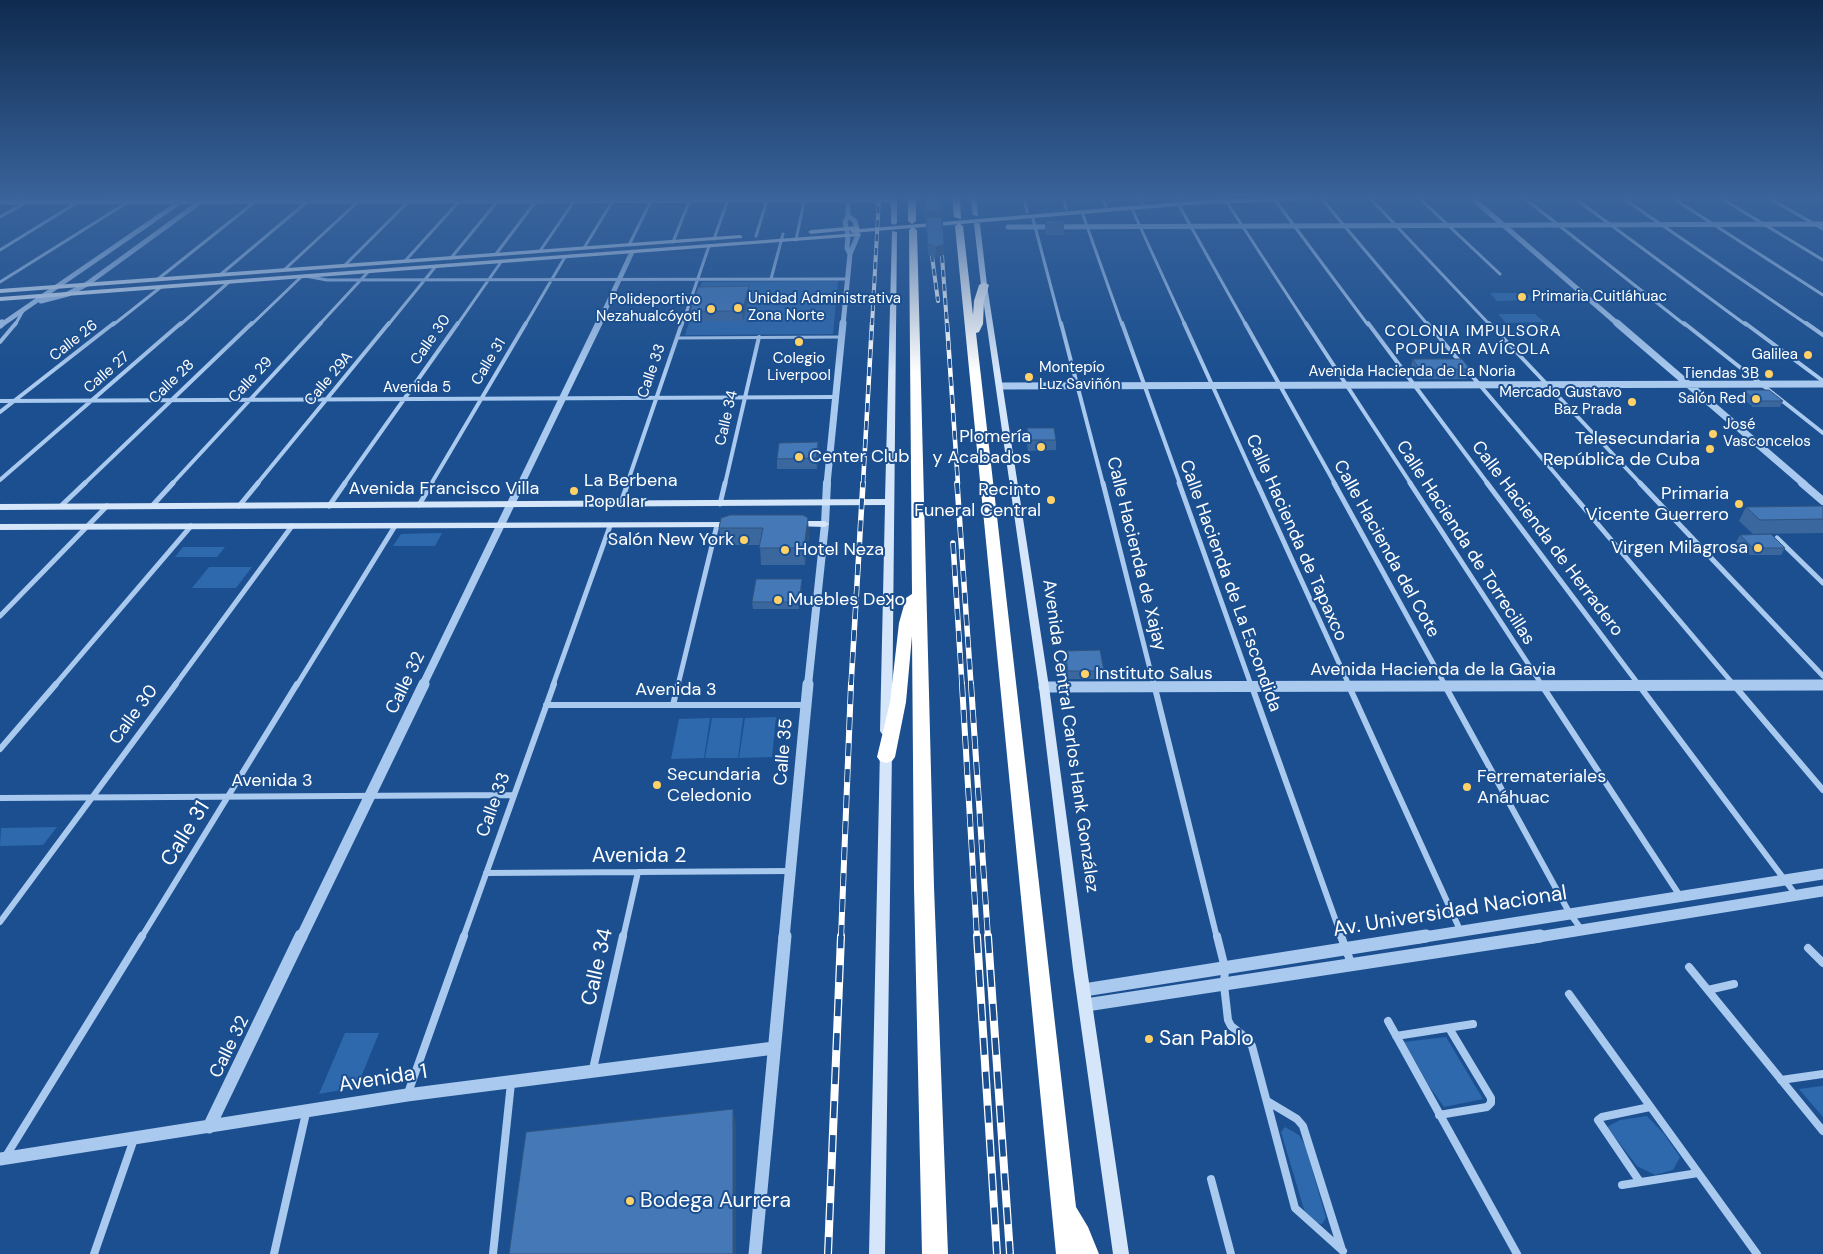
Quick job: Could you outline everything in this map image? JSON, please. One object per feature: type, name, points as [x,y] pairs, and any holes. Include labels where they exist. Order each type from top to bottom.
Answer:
[{"type":"highway","points":[[913,256],[924,887],[935,1254]]},
{"type":"highway","points":[[963,256],[1069,1254]]},
{"type":"highway","points":[[972,336],[978,324],[979,301],[984,285]]},
{"type":"highway","points":[[886,757],[898,702],[906,623],[918,579]]},
{"type":"highway","points":[[1064,1210],[1080,1236],[1086,1254]]},
{"type":"main road","points":[[3,291],[479,256]]},
{"type":"main road","points":[[501,262],[546,256]]},
{"type":"main road","points":[[0,298],[576,256]]},
{"type":"main road","points":[[877,1254],[893,256]]},
{"type":"main road","name":"Avenida Central Carlos Hank González","points":[[980,256],[1044,687],[1121,1254]]},
{"type":"main road","points":[[0,298],[7,294],[3,291]]},
{"type":"main road","name":"Avenida Francisco Villa","points":[[0,507],[889,502]]},
{"type":"main road","points":[[786,525],[825,524]]},
{"type":"main road","name":"Avenida Francisco Villa","points":[[0,526],[737,525]]},
{"type":"street","points":[[0,282],[42,256]]},
{"type":"street","points":[[0,325],[101,256]]},
{"type":"street","points":[[34,302],[68,294],[87,284],[125,256]]},
{"type":"street","points":[[158,279],[188,256]]},
{"type":"street","points":[[220,274],[242,256]]},
{"type":"street","points":[[284,270],[300,256]]},
{"type":"street","points":[[344,266],[354,256]]},
{"type":"street","points":[[405,261],[410,256]]},
{"type":"street","name":"Calle 32","points":[[209,1127],[564,398],[619,280],[627,256]]},
{"type":"street","name":"Calle 33","points":[[620,505],[706,256]]},
{"type":"street","points":[[771,279],[777,256]]},
{"type":"street","name":"Calle 35","points":[[755,1254],[850,256]]},
{"type":"street","name":"Calle Hacienda de Xajay","points":[[1043,256],[1155,687],[1225,968],[1224,985],[1228,1020],[1231,1026],[1245,1037],[1252,1046],[1295,1208],[1343,1252]]},
{"type":"street","name":"Calle Hacienda de La Escondida","points":[[1097,256],[1352,966]]},
{"type":"street","name":"Calle Hacienda de Tapaxco","points":[[1153,256],[1460,930]]},
{"type":"street","name":"Calle Hacienda del Cote","points":[[1208,256],[1570,914],[1582,930]]},
{"type":"street","name":"Calle Hacienda de Torrecillas","points":[[1262,256],[1681,897]]},
{"type":"street","name":"Calle Hacienda de Herradero","points":[[1317,256],[1796,895]]},
{"type":"street","points":[[1370,256],[1823,790]]},
{"type":"street","points":[[1425,256],[1823,676]]},
{"type":"street","points":[[1480,256],[1500,274]]},
{"type":"street","points":[[1539,256],[1823,501]]},
{"type":"street","points":[[1599,256],[1823,433]]},
{"type":"street","points":[[1652,256],[1823,382]]},
{"type":"street","points":[[1706,256],[1823,336]]},
{"type":"street","points":[[1762,256],[1823,295]]},
{"type":"street","name":"Calle 31","points":[[419,505],[565,257]]},
{"type":"street","name":"Calle 30","points":[[329,506],[501,262]]},
{"type":"street","name":"Calle 29A","points":[[238,506],[436,266]]},
{"type":"street","name":"Calle 29","points":[[152,506],[369,271]]},
{"type":"street","points":[[303,276],[327,280],[847,279]]},
{"type":"street","name":"Calle 28","points":[[62,506],[303,276]]},
{"type":"street","name":"Calle 27","points":[[0,480],[229,282]]},
{"type":"street","name":"Calle 26","points":[[0,412],[161,287]]},
{"type":"street","points":[[0,342],[12,330],[24,309]]},
{"type":"street","points":[[677,338],[842,336]]},
{"type":"street","name":"Calle 34","points":[[720,504],[759,337]]},
{"type":"street","name":"Avenida Hacienda de La Noria","points":[[1000,386],[1761,384],[1823,382]]},
{"type":"street","name":"Avenida 5","points":[[0,401],[835,397]]},
{"type":"street","points":[[0,616],[107,506]]},
{"type":"street","points":[[674,705],[717,525]]},
{"type":"street","points":[[0,749],[191,526]]},
{"type":"street","name":"Calle 30","points":[[0,922],[292,526]]},
{"type":"street","name":"Calle 31","points":[[2,1159],[395,526]]},
{"type":"street","name":"Calle 33","points":[[407,1095],[610,526]]},
{"type":"street","points":[[1777,538],[1823,583]]},
{"type":"street","name":"Avenida Hacienda de la Gavia","points":[[1044,687],[1823,685]]},
{"type":"street","name":"Avenida 3","points":[[546,705],[806,705]]},
{"type":"street","name":"Avenida 3","points":[[0,798],[514,795]]},
{"type":"street","name":"Avenida 2","points":[[486,873],[792,871]]},
{"type":"street","name":"Calle 34","points":[[593,1070],[638,872]]},
{"type":"street","name":"Av. Universidad Nacional","points":[[1085,998],[1225,968],[1823,874]]},
{"type":"street","name":"Av. Universidad Nacional","points":[[1085,998],[1224,985],[1823,891]]},
{"type":"street","points":[[1808,948],[1823,964]]},
{"type":"street","points":[[1689,967],[1823,1131]]},
{"type":"street","points":[[1708,990],[1734,984]]},
{"type":"street","points":[[1569,994],[1757,1254]]},
{"type":"street","points":[[1388,1021],[1517,1254]]},
{"type":"street","points":[[1396,1036],[1474,1024]]},
{"type":"street","points":[[1439,1115],[1487,1107],[1491,1103],[1491,1098],[1449,1028]]},
{"type":"street","name":"Avenida 1","points":[[2,1159],[511,1080],[774,1048]]},
{"type":"street","points":[[1782,1080],[1823,1074]]},
{"type":"street","points":[[493,1254],[511,1080]]},
{"type":"street","points":[[1267,1101],[1297,1119],[1303,1126],[1343,1252]]},
{"type":"street","points":[[1640,1182],[1598,1120],[1602,1117],[1650,1107]]},
{"type":"street","points":[[274,1254],[307,1111]]},
{"type":"street","points":[[94,1254],[135,1139]]},
{"type":"street","points":[[1622,1185],[1698,1173]]},
{"type":"street","points":[[1210,1179],[1231,1254]]},
{"type":"shaded area","points":[[838,281],[833,334],[685,335],[702,282]]},
{"type":"shaded area","points":[[1490,293],[1527,293],[1535,300],[1497,301]]},
{"type":"shaded area","points":[[1498,314],[1535,314],[1544,322],[1506,323]]},
{"type":"shaded area","points":[[442,533],[435,546],[393,546],[401,534]]},
{"type":"shaded area","points":[[183,547],[225,547],[217,557],[175,557]]},
{"type":"shaded area","points":[[209,567],[252,567],[236,588],[192,588]]},
{"type":"shaded area","points":[[776,717],[772,757],[739,758],[745,718]]},
{"type":"shaded area","points":[[710,718],[704,758],[671,759],[679,719]]},
{"type":"shaded area","points":[[712,718],[743,718],[738,758],[705,758]]},
{"type":"shaded area","points":[[57,827],[43,845],[0,846],[1,828]]},
{"type":"shaded area","points":[[345,1033],[379,1033],[357,1087],[319,1094]]},
{"type":"shaded area","points":[[1446,1037],[1483,1099],[1444,1107],[1429,1086],[1404,1042]]},
{"type":"shaded area","points":[[1823,1086],[1823,1117],[1799,1089]]},
{"type":"shaded area","points":[[1647,1116],[1664,1134],[1680,1157],[1673,1170],[1655,1175],[1637,1166],[1607,1127],[1620,1120]]},
{"type":"shaded area","points":[[1285,1127],[1299,1135],[1305,1145],[1326,1218],[1322,1224],[1313,1222],[1306,1216],[1281,1132]]},
{"type":"building","points":[[749,286],[742,311],[690,311],[698,287]]},
{"type":"building","points":[[1413,359],[1462,359],[1470,369],[1420,370]]},
{"type":"building","points":[[1743,390],[1769,390],[1783,401],[1756,401]]},
{"type":"building","points":[[1027,428],[1054,428],[1056,440],[1029,440]]},
{"type":"building","points":[[818,442],[816,458],[777,459],[779,443]]},
{"type":"building","points":[[1823,506],[1823,519],[1760,520],[1746,507]]},
{"type":"building","points":[[730,515],[803,515],[808,518],[804,548],[759,548],[763,528],[719,528],[721,518]]},
{"type":"building","points":[[1771,534],[1785,548],[1753,548],[1740,535]]},
{"type":"building","name":"Muebles Deʞo","points":[[756,579],[802,579],[799,602],[752,602]]},
{"type":"building","points":[[1100,650],[1104,671],[1068,671],[1065,651]]},
{"type":"building","name":"Bodega Aurrera","points":[[733,1109],[733,1254],[509,1254],[526,1132]]},
{"type":"railway","points":[[872,325],[876,256]]},
{"type":"railway","points":[[932,256],[938,301]]},
{"type":"railway","points":[[942,256],[947,325]]},
{"type":"railway","points":[[863,484],[872,323]]},
{"type":"railway","points":[[947,323],[958,484]]},
{"type":"railway","points":[[851,685],[863,483]]},
{"type":"railway","points":[[957,483],[971,685]]},
{"type":"railway","points":[[953,543],[962,685]]},
{"type":"railway","points":[[841,938],[851,684]]},
{"type":"railway","points":[[962,684],[977,938]]},
{"type":"railway","points":[[971,684],[988,938]]},
{"type":"railway","points":[[828,1254],[841,936]]},
{"type":"railway","points":[[977,936],[997,1254]]},
{"type":"railway","points":[[988,936],[1010,1254]]},
{"type":"place","name":"Primaria Cuitláhuac","points":[[1522,297]]},
{"type":"place","name":"Unidad Administrativa Zona Norte","points":[[738,308]]},
{"type":"place","name":"Polideportivo Nezahualcóyotl","points":[[711,309]]},
{"type":"place","name":"Colegio Liverpool","points":[[799,342]]},
{"type":"place","name":"Galilea","points":[[1808,355]]},
{"type":"place","name":"Tiendas 3B","points":[[1769,374]]},
{"type":"place","name":"Montepío Luz Saviñón","points":[[1029,377]]},
{"type":"place","name":"Salón Red","points":[[1756,399]]},
{"type":"place","name":"Mercado Gustavo Baz Prada","points":[[1632,402]]},
{"type":"place","name":"José Vasconcelos","points":[[1713,434]]},
{"type":"place","name":"Plomería y Acabados","points":[[1041,447]]},
{"type":"place","name":"Telesecundaria República de Cuba","points":[[1710,449]]},
{"type":"place","name":"Center Club","points":[[799,457]]},
{"type":"place","name":"La Berbena Popular","points":[[574,491]]},
{"type":"place","name":"Recinto Funeral Central","points":[[1051,500]]},
{"type":"place","name":"Primaria Vicente Guerrero","points":[[1739,504]]},
{"type":"place","name":"Salón New York","points":[[744,540]]},
{"type":"place","name":"Virgen Milagrosa","points":[[1758,548]]},
{"type":"place","name":"Hotel Neza","points":[[785,550]]},
{"type":"place","name":"Muebles Deʞo","points":[[778,600]]},
{"type":"place","name":"Instituto Salus","points":[[1085,674]]},
{"type":"place","name":"Secundaria Celedonio","points":[[657,785]]},
{"type":"place","name":"Ferremateriales Anáhuac","points":[[1467,787]]},
{"type":"place","name":"San Pablo","points":[[1149,1039]]},
{"type":"place","name":"Bodega Aurrera","points":[[630,1201]]},
{"type":"district","name":"COLONIA IMPULSORA POPULAR AVÍCOLA","points":[[1473,341]]}]
